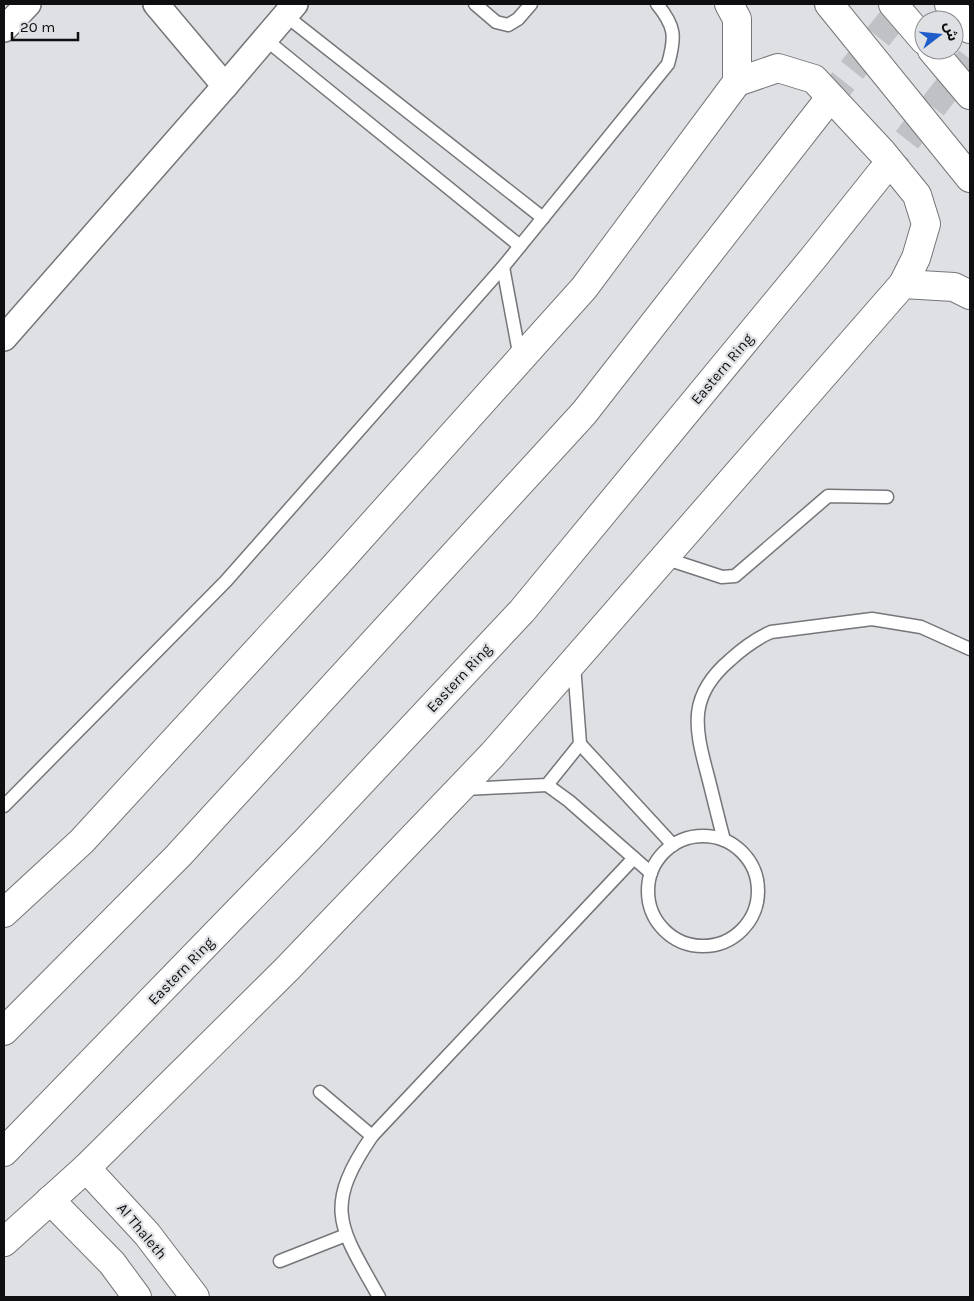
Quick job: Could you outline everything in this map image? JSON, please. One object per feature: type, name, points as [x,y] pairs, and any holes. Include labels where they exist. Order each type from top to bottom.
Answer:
[{"type":"main road","points":[[729,4],[737,19],[737,82]]},
{"type":"main road","points":[[829,4],[970,178]]},
{"type":"main road","points":[[893,4],[914,28]]},
{"type":"main road","points":[[949,4],[970,29]]},
{"type":"main road","points":[[940,60],[970,95]]},
{"type":"main road","points":[[4,913],[82,841],[335,566],[584,288],[737,82],[778,68],[814,79],[882,152],[917,195],[926,224],[916,258],[903,284],[574,661],[459,789],[287,969],[86,1168],[4,1242]]},
{"type":"main road","points":[[4,1031],[178,856],[584,413],[826,103]]},
{"type":"main road","name":"Eastern Ring","points":[[4,1152],[307,840],[522,611],[881,173]]},
{"type":"main road","points":[[903,284],[954,287],[970,295]]},
{"type":"main road","name":"Al Thaleth","points":[[86,1168],[147,1234],[195,1297]]},
{"type":"main road","points":[[50,1200],[112,1264],[137,1297]]},
{"type":"street","points":[[4,29],[28,4]]},
{"type":"street","points":[[156,4],[225,86]]},
{"type":"street","points":[[4,338],[290,10]]},
{"type":"lane","points":[[475,4],[496,22],[508,25],[518,19],[531,4]]},
{"type":"lane","points":[[4,806],[226,581],[503,267],[543,218],[668,64],[674,44],[673,27],[657,4]]},
{"type":"lane","points":[[290,10],[543,218]]},
{"type":"lane","points":[[265,39],[520,246]]},
{"type":"lane","points":[[503,267],[520,360]]},
{"type":"lane","points":[[664,558],[722,577],[735,576],[828,496],[887,497]]},
{"type":"lane","points":[[724,840],[700,747],[696,717],[701,696],[708,683],[742,648],[757,638],[771,632],[872,619],[921,627],[970,649]]},
{"type":"lane","points":[[574,661],[580,744],[673,845]]},
{"type":"lane","points":[[547,785],[580,744]]},
{"type":"lane","points":[[459,789],[547,785],[651,873]]},
{"type":"lane","points":[[707,836],[724,840],[739,850],[751,863],[757,880],[758,898],[753,916],[742,931],[727,941],[709,946],[691,945],[674,938],[660,926],[651,910],[648,892],[651,873],[659,857],[673,845],[689,838],[707,836]]},
{"type":"lane","points":[[379,1297],[346,1235],[340,1211],[340,1199],[355,1161],[372,1136],[634,858]]},
{"type":"lane","points":[[320,1092],[372,1136]]},
{"type":"lane","points":[[280,1261],[346,1235]]},
{"type":"tunnel","points":[[826,103],[904,4]]},
{"type":"tunnel","points":[[881,173],[970,59]]}]
